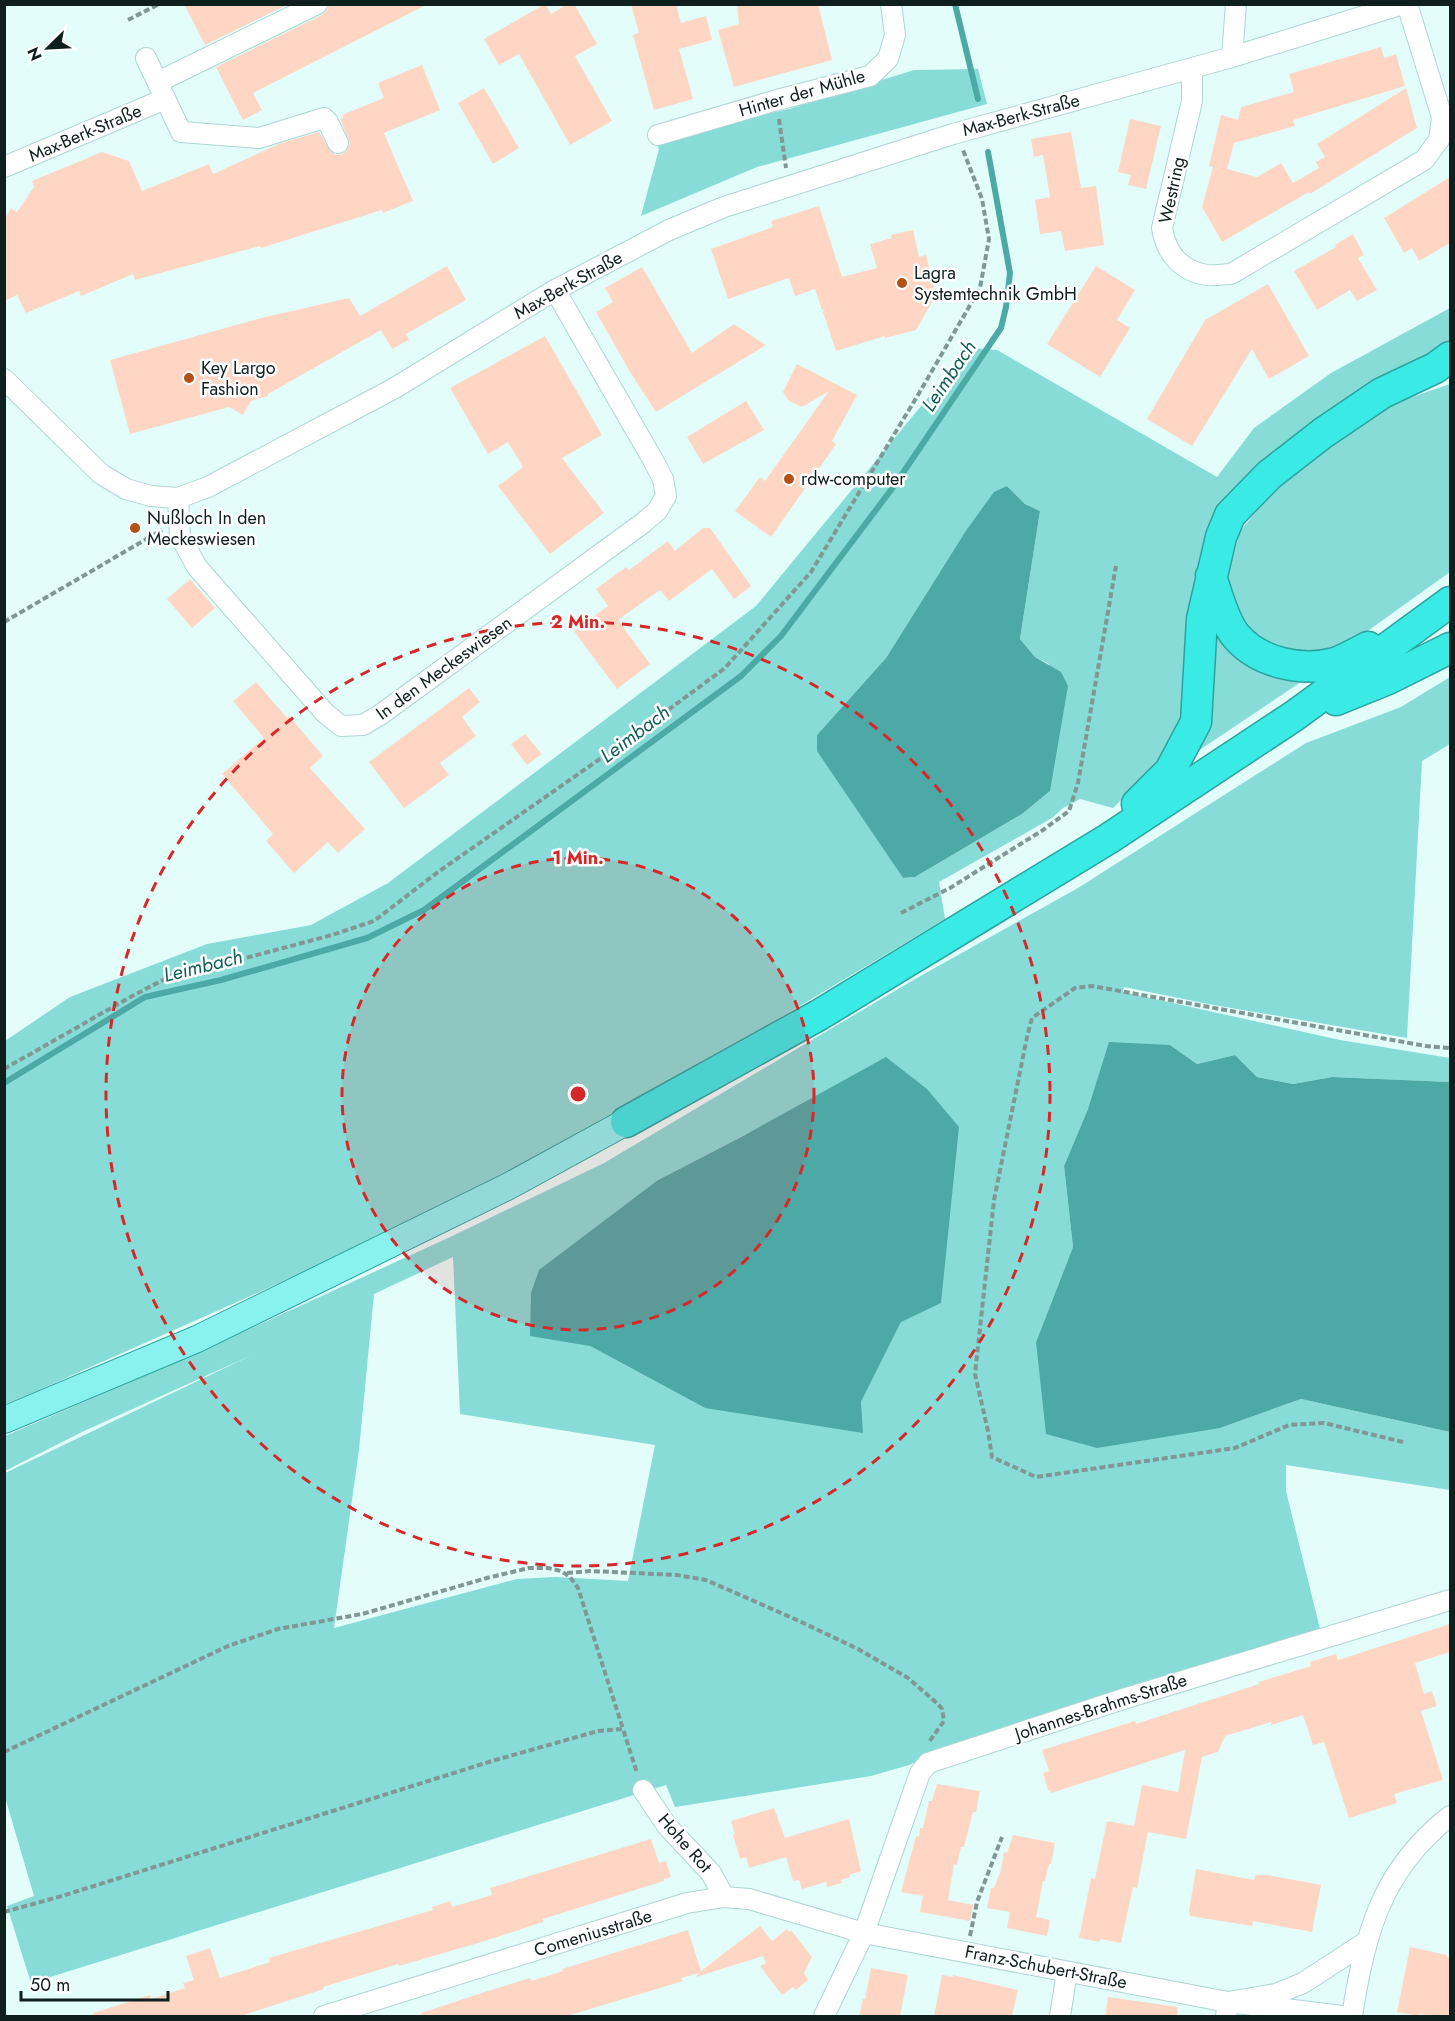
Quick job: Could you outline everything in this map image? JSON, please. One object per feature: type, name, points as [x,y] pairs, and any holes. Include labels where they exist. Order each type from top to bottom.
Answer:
[{"type":"highway","points":[[1108,839],[1143,796],[1170,771],[1196,722],[1202,619],[1221,537],[1230,515],[1269,475],[1323,433],[1382,393],[1445,363]]},
{"type":"highway","points":[[1211,576],[1222,608],[1236,636],[1261,656],[1299,667],[1335,663],[1441,610]]},
{"type":"highway","points":[[626,1122],[819,1015],[1108,839],[1294,716],[1441,610]]},
{"type":"highway","points":[[1294,716],[1388,679],[1450,648]]},
{"type":"main road","points":[[4,1420],[197,1339],[507,1187],[626,1122]]},
{"type":"street","name":"Max-Berk-Straße","points":[[4,167],[162,91],[317,4]]},
{"type":"street","name":"Hinter der Mühle","points":[[658,135],[777,100],[870,76],[888,59],[895,35],[891,4]]},
{"type":"street","points":[[1232,57],[1236,4]]},
{"type":"street","name":"Westring","points":[[1405,4],[1442,117],[1439,140],[1424,160],[1231,274],[1208,275],[1187,268],[1172,255],[1165,243],[1162,228],[1192,100],[1192,69],[1232,57],[1405,4]]},
{"type":"street","points":[[146,58],[181,132],[259,138],[324,118],[338,143]]},
{"type":"street","name":"Max-Berk-Straße","points":[[4,379],[101,474],[126,489],[151,496],[178,498],[208,487],[393,389],[555,290],[669,230],[724,207],[958,133],[1192,69]]},
{"type":"street","name":"In den Meckeswiesen","points":[[178,498],[180,536],[197,567],[325,713],[341,726],[363,725],[380,715],[643,523],[657,511],[666,496],[663,479],[653,460],[555,290]]},
{"type":"street","name":"Johannes-Brahms-Straße","points":[[924,1766],[941,1758],[1124,1699],[1450,1600]]},
{"type":"street","points":[[824,2016],[864,1933],[917,1780],[924,1766]]},
{"type":"street","name":"Hohe Rot","points":[[643,1790],[668,1826],[711,1873],[724,1897]]},
{"type":"street","points":[[1352,2016],[1366,1942],[1379,1907],[1401,1869],[1417,1848],[1450,1816]]},
{"type":"street","name":"Comeniusstraße","points":[[324,2016],[352,2012],[687,1904],[724,1897],[763,1902],[864,1933]]},
{"type":"street","name":"Franz-Schubert-Straße","points":[[864,1933],[967,1951],[1227,2009],[1342,2016]]},
{"type":"street","name":"Franz-Schubert-Straße","points":[[1227,2009],[1303,1983],[1366,1942]]},
{"type":"street","points":[[1060,2016],[1067,1972]]},
{"type":"path","points":[[128,20],[159,4]]},
{"type":"path","points":[[777,100],[789,187]]},
{"type":"path","points":[[4,1069],[134,994],[186,968],[223,964],[332,935],[374,921],[438,872],[637,733],[725,668],[811,572],[980,288],[989,238],[982,200],[958,133]]},
{"type":"path","points":[[4,622],[178,520]]},
{"type":"path","points":[[901,913],[950,888],[1043,830],[1069,811],[1078,783],[1116,566]]},
{"type":"path","points":[[1403,1442],[1324,1423],[1289,1425],[1235,1448],[1036,1477],[992,1457],[975,1374],[994,1200],[1026,1037],[1032,1018],[1075,988],[1092,986],[1426,1046],[1450,1048]]},
{"type":"path","points":[[4,1752],[176,1670],[256,1635],[362,1614],[519,1570],[548,1568],[566,1573],[590,1571],[677,1575],[706,1580],[858,1649],[908,1678],[942,1709],[944,1721],[921,1755],[924,1766]]},
{"type":"path","points":[[566,1573],[575,1583],[581,1596],[643,1790]]},
{"type":"path","points":[[4,1912],[324,1815],[468,1768],[598,1731],[623,1729]]},
{"type":"path","points":[[967,1951],[977,1902],[1002,1837]]},
{"type":"shaded area","points":[[978,69],[987,104],[757,167],[641,216],[659,149],[655,139],[789,109],[914,70]]},
{"type":"shaded area","points":[[1450,308],[1450,343],[1395,374],[1288,441],[1248,482],[1189,718],[1161,761],[1113,808],[1080,799],[1063,808],[1052,818],[939,882],[945,919],[706,1062],[523,1164],[409,1222],[303,1272],[5,1404],[5,1041],[70,997],[207,944],[311,925],[388,883],[756,606],[969,348],[997,350],[1217,477],[1254,428],[1331,373]],"holes":[[[1007,486],[1025,504],[1040,511],[1020,639],[1035,657],[1049,664],[1050,791],[1022,814],[915,877],[903,878],[817,750],[817,735],[886,658],[965,532]]]},
{"type":"shaded area","points":[[1450,384],[1450,572],[1362,635],[1331,651],[1299,655],[1277,651],[1250,633],[1234,612],[1227,577],[1240,531],[1286,476],[1389,405]]},
{"type":"shaded area","points":[[1007,486],[1025,504],[1040,511],[1020,639],[1035,657],[1061,672],[1068,686],[1050,791],[1022,814],[915,877],[903,878],[817,751],[817,735],[886,658],[965,532],[994,492]]},
{"type":"shaded area","points":[[1210,610],[1307,678],[1189,757]]},
{"type":"shaded area","points":[[1450,677],[1450,744],[1422,761],[1407,1038],[1208,1004],[1124,987],[1123,992],[1340,1040],[1450,1058],[1450,1082],[1332,1077],[1293,1084],[1257,1077],[1235,1055],[1197,1064],[1170,1045],[1088,1109],[1064,1166],[1073,1247],[1036,1342],[1220,1428],[1301,1399],[1450,1432],[1450,1490],[1286,1465],[1286,1491],[1321,1633],[984,1734],[909,1765],[871,1776],[675,1807],[666,1785],[31,1983],[7,1906],[34,1896],[5,1797],[5,1473],[252,1355],[84,1431],[5,1471],[5,1436],[197,1353],[448,1238],[604,1163],[915,979],[1078,888],[1306,743],[1401,707]],"holes":[[[745,1135],[901,1322],[861,1402],[705,1408],[590,1346],[658,1180]],[[453,1257],[460,1414],[655,1445],[628,1581],[555,1577],[517,1579],[334,1628],[359,1450],[374,1294]]]},
{"type":"shaded area","points":[[1109,1042],[1170,1045],[1197,1064],[1235,1055],[1257,1077],[1293,1084],[1332,1077],[1450,1082],[1450,1432],[1301,1399],[1220,1428],[1097,1448],[1046,1434],[1036,1342],[1073,1247],[1064,1166],[1088,1109]]},
{"type":"shaded area","points":[[886,1057],[927,1089],[959,1127],[941,1303],[901,1322],[861,1402],[863,1433],[705,1408],[590,1346],[530,1336],[531,1293],[539,1270],[658,1180]]},
{"type":"building","points":[[184,4],[289,4],[205,45]]},
{"type":"building","points":[[329,4],[428,4],[253,93],[262,110],[243,120],[216,67],[322,15]]},
{"type":"building","points":[[545,4],[551,14],[568,4],[574,4],[597,44],[575,56],[612,121],[570,145],[519,54],[499,65],[484,39]]},
{"type":"building","points":[[631,4],[676,4],[681,23],[706,16],[712,40],[679,49],[693,99],[654,110],[633,35],[639,33]]},
{"type":"building","points":[[737,4],[818,4],[832,60],[734,87],[718,30],[739,24]]},
{"type":"building","points":[[1381,47],[1384,58],[1396,54],[1405,86],[1293,120],[1295,126],[1234,143],[1227,169],[1257,177],[1281,163],[1293,183],[1319,168],[1316,162],[1325,157],[1317,144],[1406,88],[1417,128],[1310,194],[1309,192],[1222,242],[1202,207],[1213,167],[1209,166],[1221,115],[1238,120],[1241,107],[1294,92],[1289,74]]},
{"type":"building","points":[[422,65],[440,110],[384,133],[413,201],[383,213],[382,210],[261,248],[260,246],[135,280],[133,274],[81,296],[79,291],[26,313],[17,295],[4,301],[4,221],[11,208],[17,212],[34,187],[32,181],[102,152],[129,161],[142,191],[209,164],[213,174],[279,144],[319,132],[331,152],[336,155],[343,154],[350,143],[340,119],[343,118],[342,115],[384,98],[378,83]]},
{"type":"building","points":[[484,88],[519,148],[493,164],[458,103]]},
{"type":"building","points":[[1130,119],[1161,126],[1146,189],[1128,185],[1131,175],[1118,172]]},
{"type":"building","points":[[1071,132],[1081,188],[1096,186],[1104,245],[1065,251],[1061,231],[1040,234],[1035,200],[1050,197],[1043,155],[1034,157],[1031,139]]},
{"type":"building","points":[[1450,177],[1450,243],[1419,261],[1412,248],[1404,253],[1384,218]]},
{"type":"building","points":[[819,206],[842,277],[877,268],[870,244],[892,238],[891,235],[913,230],[919,257],[926,255],[936,295],[916,330],[885,338],[885,336],[836,351],[824,309],[822,310],[815,289],[795,296],[789,278],[728,299],[711,249],[773,227],[771,221]]},
{"type":"building","points":[[1353,234],[1364,255],[1358,258],[1377,290],[1357,301],[1350,290],[1317,310],[1294,271],[1336,247],[1335,245]]},
{"type":"building","points":[[447,266],[466,300],[406,334],[409,340],[392,349],[381,330],[268,396],[251,401],[243,415],[229,407],[130,434],[110,360],[261,318],[349,298],[360,316]]},
{"type":"building","points":[[1096,266],[1135,290],[1117,320],[1130,328],[1100,377],[1047,344]]},
{"type":"building","points":[[642,267],[692,353],[734,324],[766,345],[656,412],[596,312],[613,302],[605,288]]},
{"type":"building","points":[[1268,284],[1309,356],[1269,379],[1252,349],[1192,446],[1147,419],[1205,320]]},
{"type":"building","points":[[545,336],[602,435],[562,458],[604,513],[550,554],[498,486],[523,467],[508,442],[488,454],[450,388]]},
{"type":"building","name":"rdw-computer","points":[[797,364],[857,395],[832,441],[836,444],[771,537],[735,511],[760,477],[765,481],[829,391],[802,407],[789,401],[783,392]]},
{"type":"building","points":[[746,401],[764,430],[703,464],[687,437]]},
{"type":"building","points":[[703,528],[710,528],[751,586],[734,599],[712,569],[669,601],[660,590],[618,620],[650,664],[617,689],[574,631],[608,606],[596,589],[626,567],[629,570],[668,541],[675,551]]},
{"type":"building","points":[[190,579],[215,608],[192,628],[167,599]]},
{"type":"building","points":[[256,682],[323,756],[310,768],[365,829],[338,853],[328,842],[294,873],[266,841],[273,834],[222,774],[264,738],[233,701]]},
{"type":"building","points":[[469,688],[480,702],[462,717],[476,736],[440,763],[449,775],[404,808],[369,762]]},
{"type":"building","points":[[525,734],[542,754],[527,765],[511,744]]},
{"type":"building","points":[[1450,1624],[1450,1652],[1415,1663],[1424,1694],[1432,1691],[1437,1706],[1421,1711],[1443,1780],[1394,1794],[1397,1803],[1349,1818],[1324,1742],[1313,1745],[1303,1715],[1225,1736],[1218,1752],[1202,1757],[1186,1839],[1148,1832],[1137,1888],[1133,1887],[1121,1943],[1079,1938],[1091,1878],[1095,1879],[1107,1821],[1134,1826],[1142,1785],[1178,1792],[1185,1750],[1051,1793],[1043,1773],[1049,1771],[1042,1750],[1135,1721],[1136,1724],[1259,1684],[1259,1682],[1311,1666],[1310,1662],[1336,1654],[1338,1660]]},
{"type":"building","points":[[937,1784],[980,1791],[976,1812],[973,1812],[964,1847],[961,1847],[957,1865],[954,1864],[948,1900],[973,1905],[970,1921],[920,1912],[923,1896],[901,1892],[916,1836],[919,1837],[920,1828],[923,1828],[929,1801],[932,1801]]},
{"type":"building","points":[[774,1808],[785,1838],[849,1819],[861,1871],[841,1880],[842,1883],[827,1887],[826,1882],[802,1889],[799,1880],[793,1881],[786,1857],[749,1868],[746,1857],[740,1859],[731,1821]]},
{"type":"building","points":[[1013,1835],[1055,1843],[1051,1864],[1049,1864],[1045,1881],[1043,1881],[1036,1917],[1050,1920],[1047,1936],[1007,1928],[1010,1912],[987,1908],[991,1888],[994,1888],[1001,1870],[1004,1852],[1007,1853]]},
{"type":"building","points":[[651,1839],[659,1863],[666,1861],[671,1877],[543,1919],[543,1922],[485,1941],[323,1987],[324,1989],[241,2016],[94,2016],[93,2013],[150,1995],[151,1999],[185,1988],[183,1983],[194,1980],[186,1956],[210,1948],[220,1978],[270,1962],[269,1958],[433,1910],[432,1907],[450,1901],[452,1907],[492,1895],[490,1888]]},
{"type":"building","points":[[1196,1869],[1254,1880],[1255,1875],[1268,1875],[1321,1885],[1312,1932],[1253,1921],[1252,1926],[1190,1916]]},
{"type":"building","points":[[760,1926],[772,1941],[787,1929],[789,1932],[791,1930],[812,1957],[804,1973],[808,1980],[796,1990],[793,1987],[782,1995],[760,1966],[766,1963],[763,1956],[696,1977],[699,1973],[681,1978],[683,1981],[567,2016],[421,2016],[421,2013],[491,1990],[530,1978],[531,1981],[563,1971],[562,1969],[688,1930],[701,1971]]},
{"type":"building","points":[[1410,1947],[1450,1957],[1450,2016],[1419,2014],[1419,2016],[1397,2012]]},
{"type":"building","points":[[871,1968],[908,1975],[900,2016],[859,2016]]},
{"type":"building","points":[[942,1975],[953,1977],[953,1975],[1018,1990],[1012,2016],[934,2016]]},
{"type":"building","points":[[1108,1997],[1178,2007],[1177,2016],[1105,2016]]},
{"type":"waterway","name":"Leimbach","points":[[955,4],[978,99]]},
{"type":"waterway","name":"Leimbach","points":[[4,1083],[145,997],[221,980],[367,938],[424,910],[741,676],[781,636],[894,486],[1001,328],[1010,273],[988,152]]},
{"type":"place","name":"Lagra Systemtechnik GmbH","points":[[902,283]]},
{"type":"place","name":"Key Largo Fashion","points":[[189,378]]},
{"type":"place","name":"rdw-computer","points":[[789,479]]},
{"type":"place","name":"Nußloch In den Meckeswiesen","points":[[135,528]]}]
